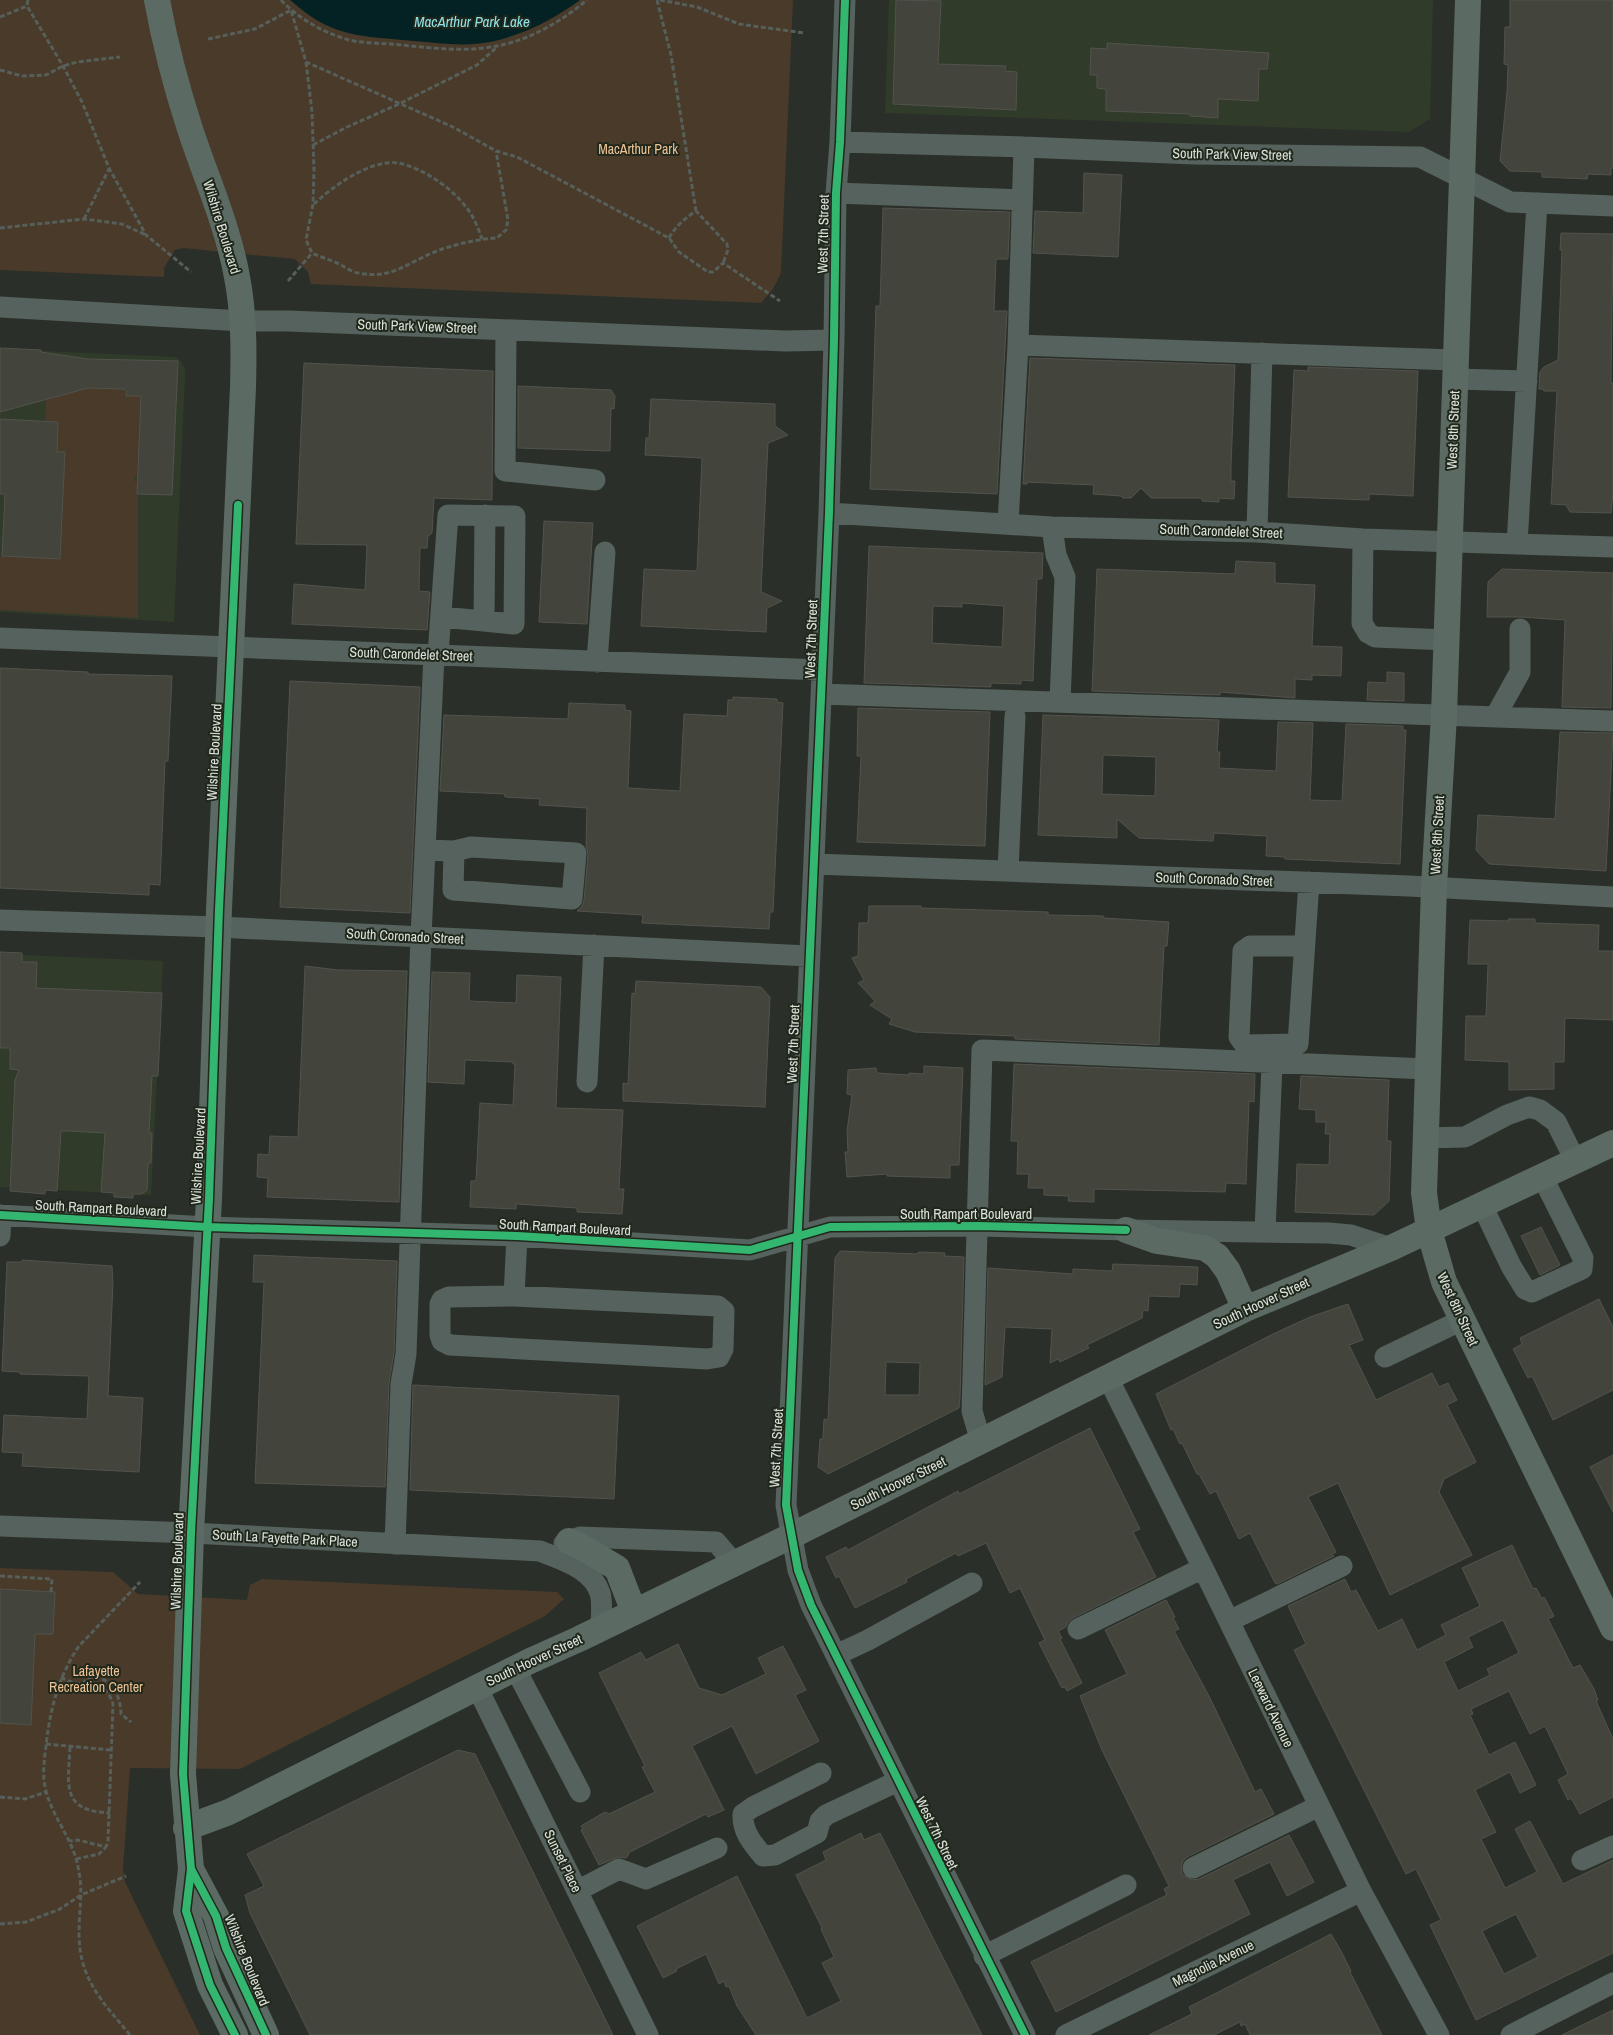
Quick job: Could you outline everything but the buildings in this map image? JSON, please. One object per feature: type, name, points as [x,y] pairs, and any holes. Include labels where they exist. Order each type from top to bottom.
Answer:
[{"type":"main road","name":"Wilshire Boulevard","points":[[157,0],[166,45],[190,128],[229,241],[238,276],[243,321],[243,386],[218,927],[207,1226],[191,1533],[183,1774],[186,1828],[191,1869],[186,1911],[210,1985],[235,2035]]},
{"type":"main road","name":"West 8th Street","points":[[1468,0],[1447,640],[1434,887],[1423,1180],[1429,1230],[1444,1282],[1613,1628]]},
{"type":"main road","name":"South Hoover Street","points":[[186,1828],[229,1812],[516,1668],[981,1442],[1245,1309],[1391,1248],[1613,1143]]},
{"type":"main road","points":[[1126,1230],[1156,1241],[1205,1248],[1217,1256],[1228,1271],[1245,1309]]},
{"type":"main road","points":[[569,1541],[616,1568],[634,1612]]},
{"type":"main road","name":"Wilshire Boulevard","points":[[191,1869],[216,1916],[233,1965],[266,2035]]},
{"type":"street","name":"West 7th Street","points":[[844,0],[840,142],[836,193],[829,513],[809,956],[799,1237],[786,1498],[791,1536],[800,1575],[811,1605],[1024,2035]]},
{"type":"street","name":"South Park View Street","points":[[840,142],[1194,154],[1420,157],[1510,202],[1613,206]]},
{"type":"street","points":[[1008,524],[1018,345],[1024,147]]},
{"type":"street","points":[[836,193],[1022,200]]},
{"type":"street","points":[[1517,544],[1536,203]]},
{"type":"street","name":"South Park View Street","points":[[0,307],[243,321],[785,341],[834,340]]},
{"type":"street","points":[[506,330],[505,470],[595,480]]},
{"type":"street","points":[[1018,345],[1262,353],[1455,370],[1527,381]]},
{"type":"street","points":[[1257,532],[1262,353]]},
{"type":"street","name":"South Carondelet Street","points":[[829,513],[1052,527],[1257,532],[1363,539],[1613,547]]},
{"type":"street","points":[[395,1544],[401,1384],[406,1354],[421,937],[436,655],[441,617],[448,515],[515,516],[514,624],[441,617]]},
{"type":"street","points":[[484,621],[485,515]]},
{"type":"street","points":[[1052,527],[1056,555],[1065,576],[1060,702]]},
{"type":"street","points":[[1363,539],[1362,623],[1368,633],[1375,637],[1447,640]]},
{"type":"street","points":[[597,662],[605,552]]},
{"type":"street","points":[[1495,717],[1520,672],[1520,629]]},
{"type":"street","name":"South Carondelet Street","points":[[0,638],[822,670]]},
{"type":"street","points":[[821,694],[1613,721]]},
{"type":"street","points":[[1008,871],[1015,716]]},
{"type":"street","points":[[426,850],[454,851],[470,847],[576,853],[572,899],[453,890],[454,851]]},
{"type":"street","name":"South Coronado Street","points":[[814,864],[1434,887],[1613,898]]},
{"type":"street","points":[[1304,946],[1250,946],[1243,951],[1240,1037],[1245,1045],[1298,1044],[1310,882]]},
{"type":"street","name":"South Coronado Street","points":[[0,920],[218,927],[809,956]]},
{"type":"street","points":[[587,1082],[594,945]]},
{"type":"street","points":[[981,1442],[972,1412],[982,1050],[1272,1064],[1427,1069]]},
{"type":"street","points":[[1265,1231],[1272,1064]]},
{"type":"street","points":[[1425,1138],[1465,1137],[1529,1107],[1540,1110],[1556,1122],[1575,1160]]},
{"type":"street","points":[[1482,1205],[1524,1289],[1532,1292],[1567,1276],[1582,1268],[1583,1258],[1542,1176]]},
{"type":"street","points":[[0,1215],[0,1236]]},
{"type":"street","name":"South Rampart Boulevard","points":[[0,1215],[207,1226],[517,1236],[750,1250],[830,1227],[978,1226],[1265,1231],[1351,1235],[1391,1248]]},
{"type":"street","points":[[514,1296],[517,1236]]},
{"type":"street","points":[[514,1296],[718,1306],[724,1311],[723,1349],[719,1357],[707,1359],[450,1346],[442,1342],[440,1335],[442,1300],[449,1297],[514,1296]]},
{"type":"street","points":[[1385,1357],[1462,1320]]},
{"type":"street","name":"Leeward Avenue","points":[[1108,1378],[1361,1891],[1439,2035]]},
{"type":"street","name":"South La Fayette Park Place","points":[[0,1526],[191,1533],[540,1551],[583,1570],[593,1582],[600,1593],[601,1628]]},
{"type":"street","name":"South La Fayette Park Place","points":[[540,1551],[580,1537],[716,1542],[734,1563]]},
{"type":"street","points":[[1229,1621],[1342,1566]]},
{"type":"street","points":[[1078,1629],[1203,1568]]},
{"type":"street","points":[[836,1655],[868,1640],[972,1583]]},
{"type":"street","points":[[516,1668],[580,1792]]},
{"type":"street","name":"Sunset Place","points":[[477,1688],[648,2035]]},
{"type":"street","points":[[821,1773],[753,1806],[744,1814],[743,1824],[750,1842],[763,1856],[775,1855],[817,1833],[820,1821],[826,1815],[898,1781]]},
{"type":"street","points":[[1193,1868],[1319,1806]]},
{"type":"street","points":[[1582,1860],[1613,1846]]},
{"type":"street","points":[[577,1891],[619,1869],[646,1879],[717,1848]]},
{"type":"street","points":[[984,1956],[1126,1885]]},
{"type":"street","name":"Magnolia Avenue","points":[[1066,2035],[1361,1891]]},
{"type":"street","points":[[1512,2035],[1613,1984]]},
{"type":"path","points":[[28,0],[27,6],[82,102],[109,168],[146,235]]},
{"type":"path","points":[[281,0],[291,10],[318,28],[350,40],[455,49],[497,46],[523,38],[558,22],[587,0]]},
{"type":"path","points":[[306,62],[452,127],[496,151],[518,157],[669,238],[679,252],[708,272],[713,272],[723,263],[728,250],[727,244],[696,211],[671,55],[659,0],[697,7],[739,24],[804,33]]},
{"type":"path","points":[[0,17],[27,6]]},
{"type":"path","points":[[208,39],[254,29],[291,10]]},
{"type":"path","points":[[291,10],[306,62],[313,146],[313,204],[306,240],[312,253],[356,273],[383,275],[403,268],[439,250],[482,239],[497,238],[506,230],[508,220],[496,151]]},
{"type":"path","points":[[313,146],[347,127],[477,65],[497,46]]},
{"type":"path","points":[[0,71],[22,76],[46,75],[63,66],[120,57]]},
{"type":"path","points":[[313,204],[333,186],[352,175],[378,166],[396,163],[421,171],[445,185],[471,214],[482,239]]},
{"type":"path","points":[[84,219],[109,168]]},
{"type":"path","points":[[669,238],[675,228],[685,218],[696,211]]},
{"type":"path","points":[[0,228],[84,219],[122,224],[146,235],[190,272]]},
{"type":"path","points":[[288,281],[312,253]]},
{"type":"path","points":[[723,263],[780,301]]},
{"type":"path","points":[[0,1576],[52,1579],[51,1592]]},
{"type":"path","points":[[130,2035],[99,1998],[83,1967],[79,1932],[81,1895],[76,1859],[70,1841],[46,1792],[43,1772],[50,1710],[61,1677],[79,1646],[140,1582]]},
{"type":"path","points":[[61,1677],[69,1683],[106,1689],[113,1704],[110,1812],[106,1847],[99,1854],[76,1859]]},
{"type":"path","points":[[83,1685],[87,1678],[94,1677],[109,1683],[119,1696],[121,1714],[131,1722]]},
{"type":"path","points":[[46,1744],[111,1750]]},
{"type":"path","points":[[70,1747],[68,1784],[74,1799],[82,1808],[92,1812],[110,1812]]},
{"type":"path","points":[[0,1797],[25,1798],[46,1792]]},
{"type":"path","points":[[70,1841],[78,1840],[106,1847]]},
{"type":"path","points":[[0,1924],[26,1922],[60,1909],[81,1895],[126,1876]]},
{"type":"shaded area","points":[[889,0],[1433,0],[1430,119],[1409,132],[885,113]]},
{"type":"shaded area","points":[[0,349],[176,357],[181,361],[185,369],[185,377],[174,622],[0,612]]},
{"type":"shaded area","points":[[0,954],[163,961],[151,1195],[0,1187]]},
{"type":"green space","name":"MacArthur Park","points":[[0,0],[793,0],[781,273],[773,289],[761,303],[311,284],[308,272],[295,259],[183,248],[175,250],[164,268],[164,277],[0,270]]},
{"type":"green space","points":[[88,388],[124,389],[126,396],[141,396],[138,476],[135,477],[135,482],[138,482],[138,618],[0,610],[0,556],[60,558],[65,452],[57,452],[58,422],[45,421],[46,399]]},
{"type":"green space","name":"Lafayette Recreation Center","points":[[0,1568],[113,1572],[138,1594],[247,1600],[250,1585],[262,1579],[557,1592],[564,1599],[545,1616],[240,1769],[130,1768],[123,1869],[125,1882],[200,2035],[0,2035]]},
{"type":"water","name":"MacArthur Park Lake","points":[[290,0],[580,0],[559,14],[526,31],[502,39],[481,43],[442,44],[348,33],[318,21]]},
{"type":"cycle path","points":[[845,0],[840,142],[836,193],[829,513],[786,1505],[798,1570],[811,1605],[1025,2035]]},
{"type":"cycle path","points":[[235,2035],[210,1985],[186,1911],[191,1869],[183,1774],[191,1533],[209,1199],[219,909],[238,505]]},
{"type":"cycle path","points":[[0,1215],[207,1227],[517,1236],[750,1250],[830,1227],[978,1226],[1126,1230]]},
{"type":"cycle path","points":[[191,1869],[216,1916],[226,1948],[266,2035]]}]
